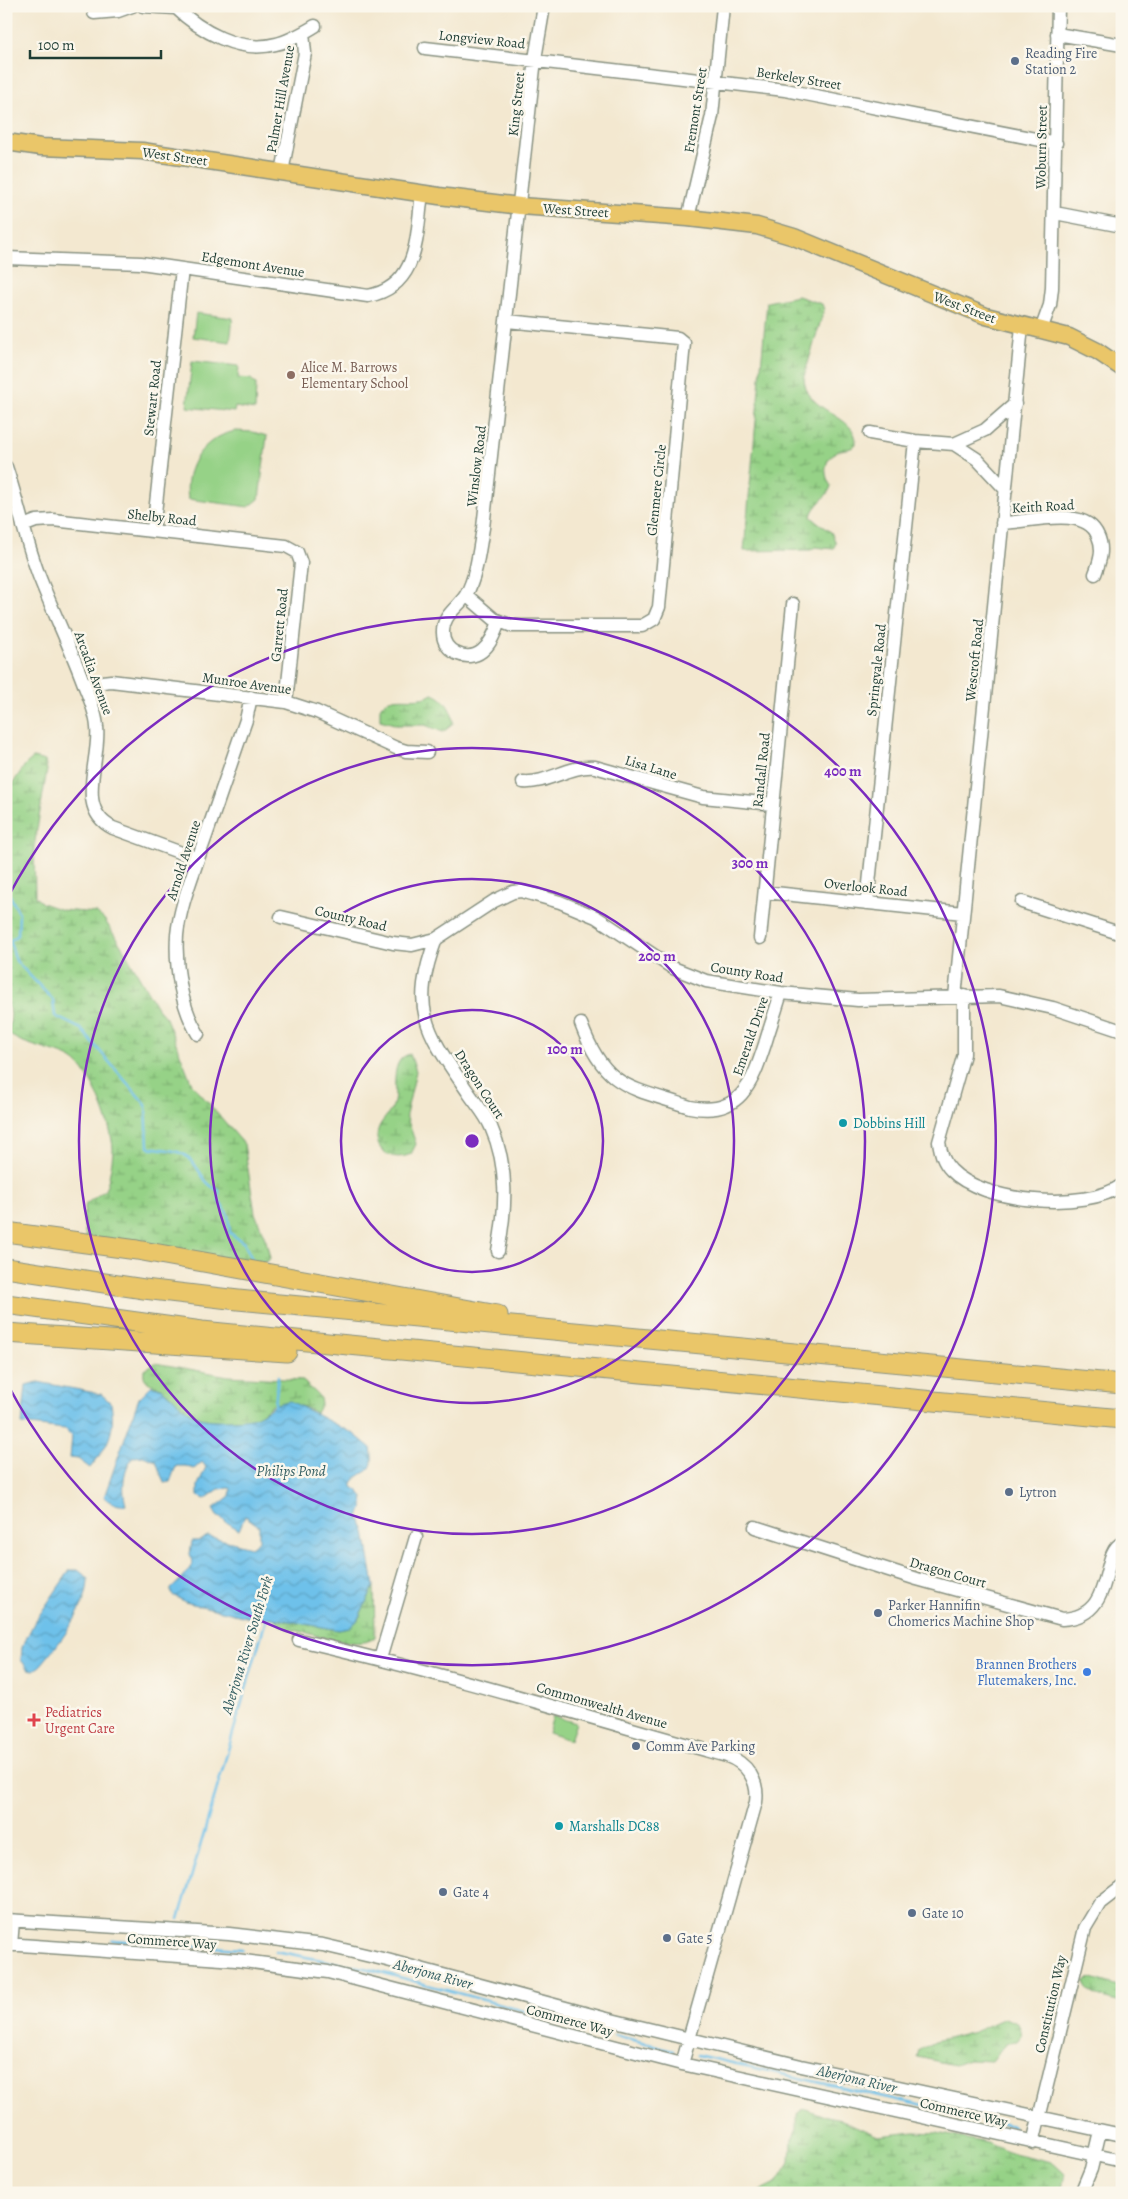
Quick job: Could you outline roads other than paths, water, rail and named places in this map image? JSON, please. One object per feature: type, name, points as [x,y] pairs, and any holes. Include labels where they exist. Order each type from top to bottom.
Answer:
[{"type":"highway","points":[[6,1232],[130,1249],[479,1310],[555,1330]]},
{"type":"highway","points":[[6,1268],[175,1293],[1122,1384]]},
{"type":"highway","points":[[6,1304],[170,1327],[1122,1419]]},
{"type":"highway","points":[[6,1333],[296,1352],[368,1347]]},
{"type":"main road","name":"West Street","points":[[6,142],[41,147],[142,151],[422,194],[520,206],[744,224],[782,233],[986,316],[1049,332],[1098,351],[1122,368]]},
{"type":"street","points":[[94,14],[118,11],[132,6]]},
{"type":"street","points":[[143,6],[175,7],[211,33],[240,45],[268,46],[315,26]]},
{"type":"street","name":"King Street","points":[[520,206],[535,59],[544,6]]},
{"type":"street","name":"Fremont Street","points":[[688,218],[709,130],[723,6]]},
{"type":"street","name":"Woburn Street","points":[[1049,332],[1055,213],[1058,6]]},
{"type":"street","name":"Palmer Hill Avenue","points":[[282,172],[305,53],[302,33]]},
{"type":"street","points":[[1058,34],[1122,45]]},
{"type":"street","name":"Longview Road","points":[[425,48],[535,59]]},
{"type":"street","name":"Berkeley Street","points":[[535,59],[822,96],[1056,143]]},
{"type":"street","name":"Edgemont Avenue","points":[[6,258],[123,261],[361,296],[376,295],[398,283],[410,266],[414,252],[422,194]]},
{"type":"street","name":"Winslow Road","points":[[499,622],[488,646],[480,653],[469,656],[453,652],[444,640],[443,627],[446,618],[466,595],[474,573],[488,496],[520,206]]},
{"type":"street","points":[[1055,213],[1122,226]]},
{"type":"street","name":"Stewart Road","points":[[153,531],[182,269]]},
{"type":"street","name":"Glenmere Circle","points":[[499,622],[522,626],[637,626],[648,624],[654,619],[659,607],[685,347],[684,341],[678,338],[507,320]]},
{"type":"street","name":"Wescroft Road","points":[[1022,326],[963,913],[959,997],[964,1054],[940,1142],[941,1152],[949,1169],[965,1181],[996,1193],[1033,1199],[1067,1201],[1095,1198],[1122,1186]]},
{"type":"street","points":[[870,433],[915,441],[954,444],[985,430],[1015,404]]},
{"type":"street","name":"Springvale Road","points":[[867,903],[915,441]]},
{"type":"street","points":[[954,444],[977,459],[1006,490]]},
{"type":"street","name":"Arcadia Avenue","points":[[6,468],[40,578],[84,684],[98,728],[91,796],[97,816],[113,828],[198,859]]},
{"type":"street","name":"Keith Road","points":[[1002,523],[1071,517],[1082,519],[1093,526],[1100,539],[1101,553],[1095,574]]},
{"type":"street","name":"Shelby Road","points":[[23,526],[36,521],[53,520],[286,546],[297,552]]},
{"type":"street","name":"Garrett Road","points":[[286,702],[301,564],[297,552]]},
{"type":"street","points":[[466,595],[499,622]]},
{"type":"street","name":"Randall Road","points":[[760,938],[793,604]]},
{"type":"street","name":"Munroe Avenue","points":[[84,684],[111,681],[286,702],[317,712],[396,748],[427,752]]},
{"type":"street","name":"Arnold Avenue","points":[[198,1034],[185,1008],[177,946],[180,916],[246,720],[251,698]]},
{"type":"street","name":"Lisa Lane","points":[[522,782],[535,782],[577,767],[595,767],[703,798],[772,804]]},
{"type":"street","name":"County Road","points":[[280,917],[402,944],[421,944],[436,939],[503,896],[521,891],[530,892],[596,917],[684,973],[717,983],[781,993],[858,1000],[987,995],[1013,998],[1071,1013],[1122,1030]]},
{"type":"street","name":"Overlook Road","points":[[765,892],[963,913]]},
{"type":"street","points":[[1022,902],[1122,934]]},
{"type":"street","name":"Dragon Court","points":[[436,939],[424,982],[422,996],[424,1017],[439,1049],[486,1118],[494,1136],[506,1194],[498,1251]]},
{"type":"street","name":"Emerald Drive","points":[[581,1024],[597,1060],[618,1082],[690,1107],[700,1109],[718,1108],[735,1101],[752,1081],[781,993]]},
{"type":"street","name":"Dragon Court","points":[[756,1527],[917,1579],[1062,1619],[1080,1614],[1096,1600],[1106,1583],[1113,1551],[1122,1543]]},
{"type":"street","points":[[380,1658],[416,1536]]},
{"type":"street","name":"Commonwealth Avenue","points":[[299,1640],[380,1658],[727,1756],[739,1762],[748,1770],[755,1786],[756,1802],[682,2064]]},
{"type":"street","name":"Constitution Way","points":[[1033,2143],[1085,1928],[1100,1903],[1122,1886]]},
{"type":"street","points":[[9,1921],[9,1945]]},
{"type":"street","name":"Commerce Way","points":[[9,1921],[229,1934],[323,1945],[380,1958],[603,2018],[1039,2118],[1122,2135]]},
{"type":"street","name":"Commerce Way","points":[[9,1945],[236,1960],[328,1972],[682,2064],[1033,2143],[1122,2161]]},
{"type":"street","points":[[1081,2193],[1095,2156],[1100,2131]]},
{"type":"water","points":[[38,1382],[101,1394],[111,1403],[112,1422],[109,1438],[102,1453],[90,1468],[78,1459],[70,1458],[72,1436],[65,1429],[22,1424],[26,1385]]},
{"type":"water","name":"Philips Pond","points":[[151,1386],[164,1390],[197,1417],[210,1420],[251,1418],[280,1403],[290,1401],[354,1434],[371,1448],[372,1463],[370,1468],[356,1478],[352,1483],[352,1487],[360,1493],[364,1503],[359,1516],[365,1532],[374,1586],[357,1621],[349,1628],[339,1630],[266,1617],[259,1620],[185,1602],[171,1594],[171,1589],[186,1574],[193,1562],[190,1554],[192,1541],[199,1541],[208,1536],[251,1547],[259,1541],[259,1526],[245,1516],[239,1530],[217,1516],[213,1509],[230,1496],[231,1489],[229,1488],[219,1489],[205,1499],[198,1496],[198,1485],[206,1467],[202,1462],[194,1469],[186,1466],[176,1466],[170,1482],[164,1483],[156,1461],[143,1456],[134,1457],[125,1473],[124,1493],[126,1505],[114,1504],[104,1497],[139,1398]]},
{"type":"water","points":[[70,1570],[78,1570],[88,1578],[87,1589],[78,1613],[63,1637],[40,1666],[34,1670],[28,1669],[21,1660],[22,1647],[34,1623]]},
{"type":"waterway","name":"Aberjona River South Fork","points":[[6,888],[19,913],[18,935],[10,941],[16,961],[53,1000],[55,1016],[81,1029],[146,1105],[148,1147],[171,1150],[183,1154],[189,1158],[208,1184],[219,1190],[219,1201],[228,1215],[230,1233],[244,1243],[254,1263]]},
{"type":"waterway","name":"Aberjona River South Fork","points":[[275,1406],[278,1376]]},
{"type":"waterway","name":"Aberjona River South Fork","points":[[179,1919],[267,1616]]},
{"type":"waterway","name":"Aberjona River South Fork","points":[[112,1940],[242,1949]]},
{"type":"waterway","name":"Aberjona River","points":[[275,1951],[369,1969],[583,2027]]},
{"type":"waterway","name":"Aberjona River","points":[[614,2035],[673,2050]]},
{"type":"waterway","name":"Aberjona River","points":[[697,2055],[1013,2126]]},
{"type":"place","name":"Reading Fire Station 2","points":[[1015,61]]},
{"type":"place","name":"Alice M. Barrows Elementary School","points":[[291,375]]},
{"type":"place","name":"Dobbins Hill","points":[[843,1123]]},
{"type":"place","name":"Lytron","points":[[1009,1492]]},
{"type":"place","name":"Parker Hannifin Chomerics Machine Shop","points":[[878,1613]]},
{"type":"place","name":"Brannen Brothers Flutemakers, Inc.","points":[[1087,1672]]},
{"type":"place","name":"Pediatrics Urgent Care","points":[[34,1720]]},
{"type":"place","name":"Comm Ave Parking","points":[[636,1746]]},
{"type":"place","name":"Marshalls DC88","points":[[559,1826]]},
{"type":"place","name":"Gate 4","points":[[443,1892]]},
{"type":"place","name":"Gate 10","points":[[912,1913]]},
{"type":"place","name":"Gate 5","points":[[667,1938]]}]
